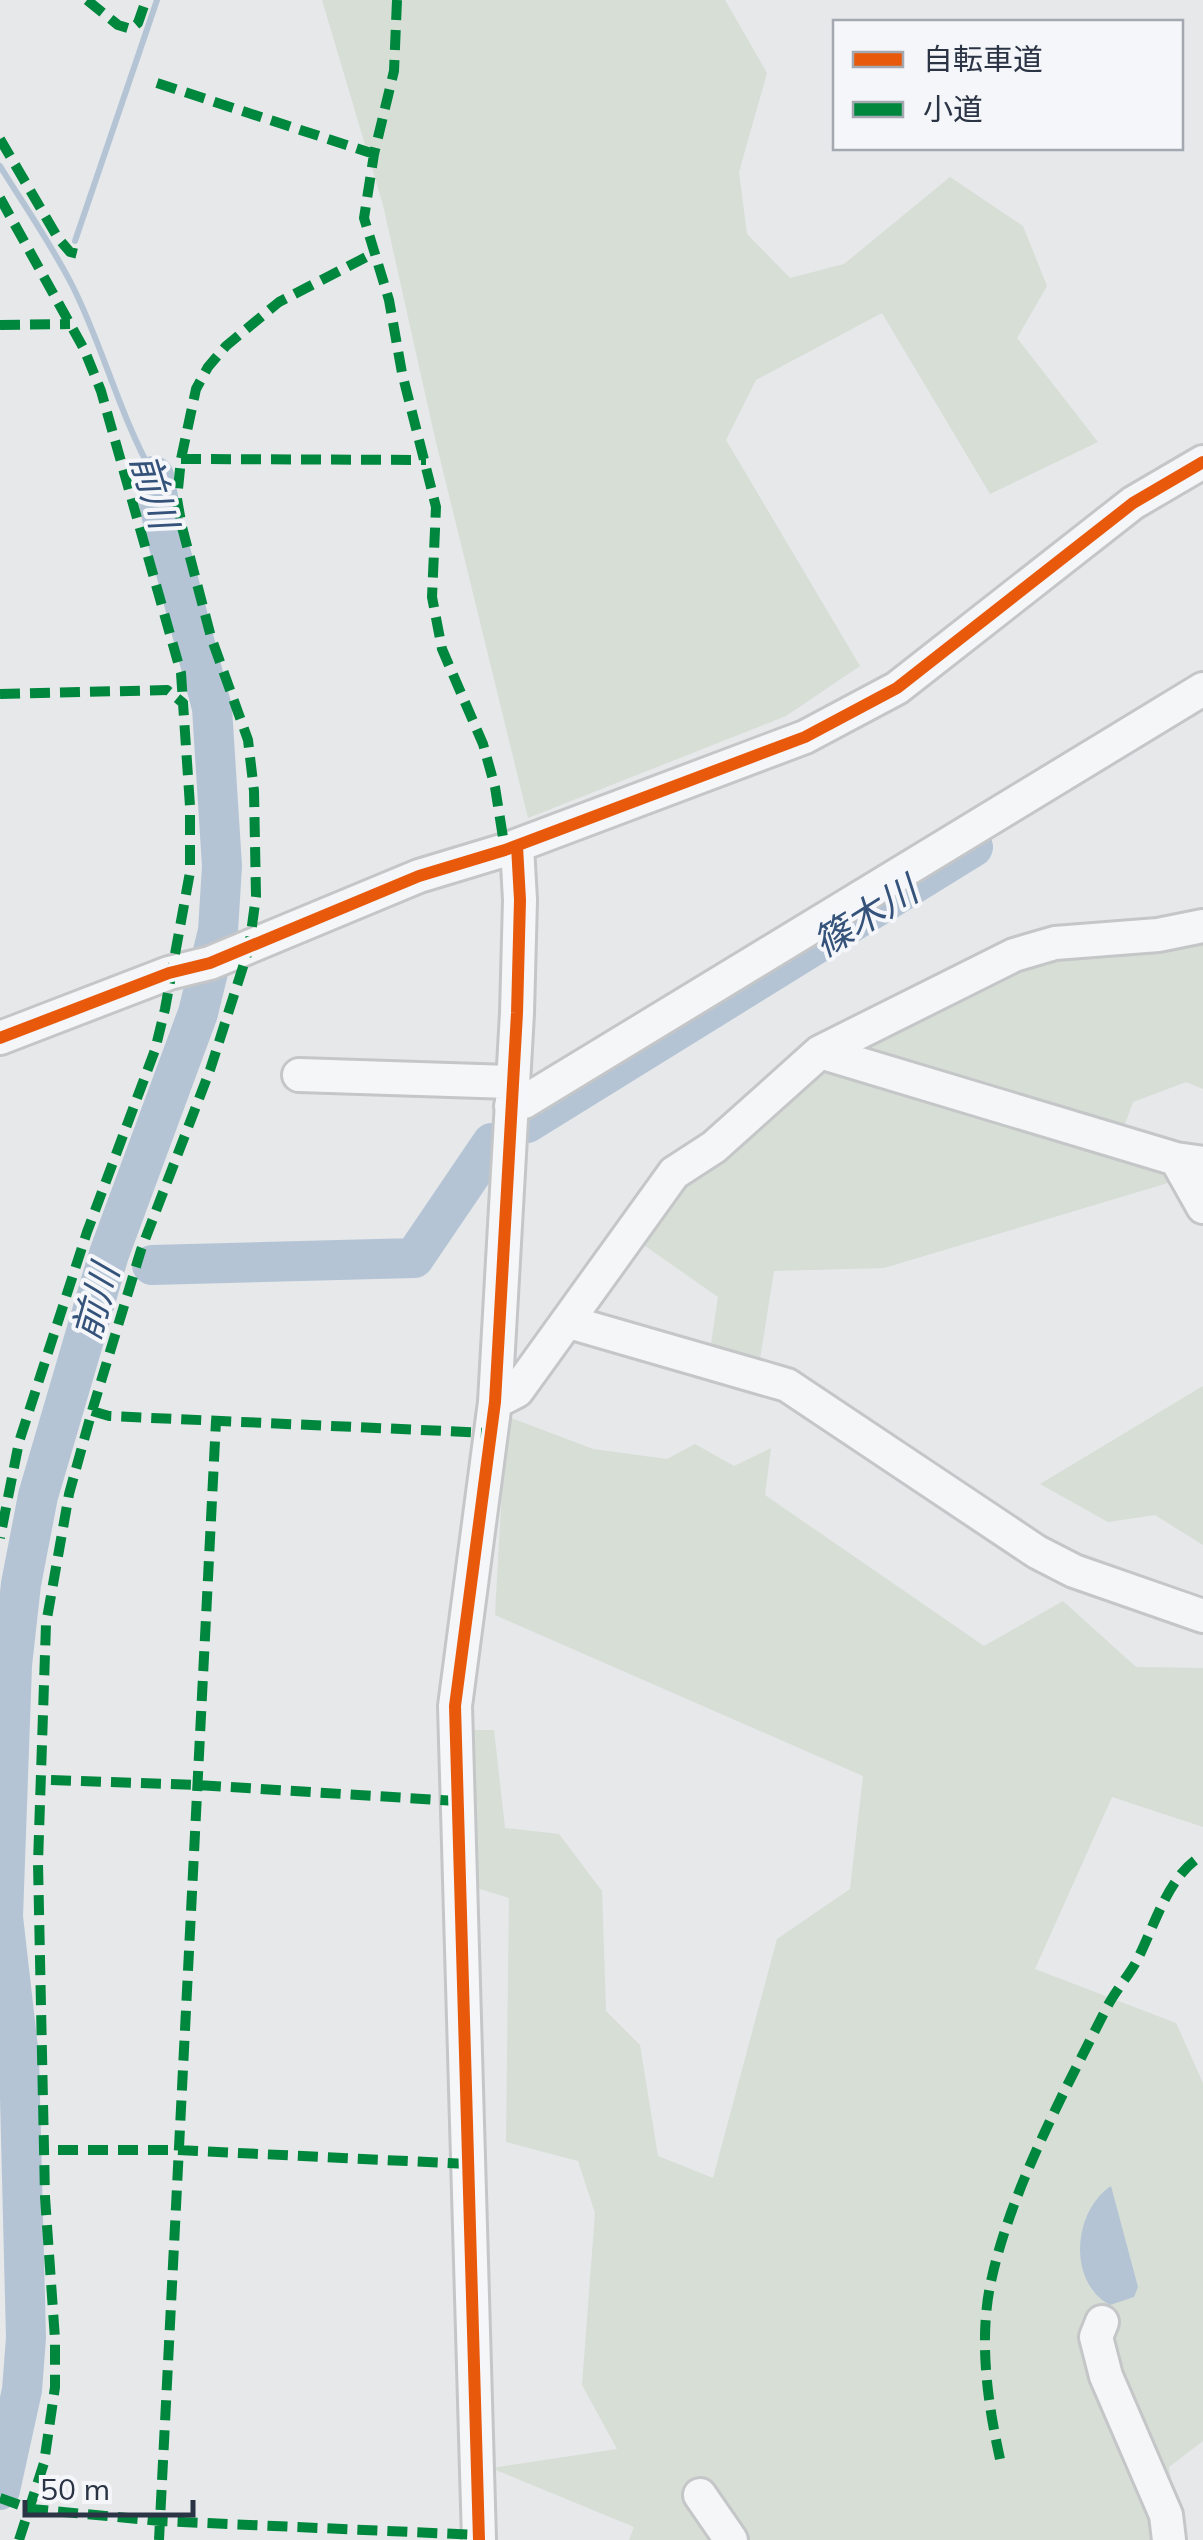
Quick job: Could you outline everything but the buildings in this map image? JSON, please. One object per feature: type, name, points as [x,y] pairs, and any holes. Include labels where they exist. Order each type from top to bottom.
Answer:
[{"type":"street","points":[[0,1038],[249,948],[419,876],[517,846],[805,737],[897,688],[1133,503],[1203,462]]},
{"type":"street","points":[[299,1075],[512,1094],[524,1102],[1203,689]]},
{"type":"street","points":[[479,2540],[455,1706],[494,1402],[512,1094],[520,900],[517,846]]},
{"type":"street","points":[[494,1402],[517,1391],[674,1172],[714,1146],[820,1052],[1014,955],[1055,943],[1158,935],[1203,926]]},
{"type":"street","points":[[820,1052],[1190,1161],[1203,1207]]},
{"type":"street","points":[[569,1322],[787,1385],[1037,1552],[1074,1571],[1203,1616]]},
{"type":"street","points":[[1102,2322],[1096,2337],[1106,2376],[1166,2515],[1169,2540]]},
{"type":"street","points":[[700,2495],[731,2540]]},
{"type":"shaded area","points":[[322,0],[725,0],[767,73],[739,172],[747,234],[790,278],[844,264],[950,177],[1023,226],[1047,286],[1017,338],[1098,442],[990,494],[882,313],[756,380],[726,440],[860,666],[786,716],[528,818],[435,438],[383,205]]},
{"type":"shaded area","points":[[1203,939],[1203,1089],[1186,1082],[1133,1102],[1117,1146],[1167,1161],[1168,1183],[884,1268],[774,1271],[760,1359],[711,1344],[718,1297],[638,1241],[680,1181],[888,1027],[1035,958]]},
{"type":"shaded area","points":[[1203,1386],[1203,1545],[1155,1515],[1108,1522],[1040,1484]]},
{"type":"shaded area","points":[[506,1416],[593,1449],[667,1459],[695,1444],[734,1466],[771,1448],[765,1495],[984,1646],[1063,1601],[1136,1667],[1203,1668],[1203,1827],[1112,1797],[1035,1969],[1176,2023],[1203,2083],[1203,2441],[1169,2467],[1179,2540],[629,2540],[634,2527],[491,2468],[617,2449],[582,2385],[595,2213],[578,2161],[506,2142],[509,1898],[477,1888],[468,1730],[494,1730],[505,1828],[559,1834],[602,1891],[606,2011],[640,2045],[658,2156],[713,2178],[777,1939],[850,1889],[863,1776],[495,1615]]},
{"type":"water","points":[[1111,2186],[1138,2287],[1134,2297],[1110,2305],[1087,2280],[1080,2246],[1089,2212]]},
{"type":"waterway","points":[[75,241],[157,0]]},
{"type":"waterway","name":"前川","points":[[0,166],[72,285],[154,476]]},
{"type":"waterway","name":"前川","points":[[0,2490],[22,2390],[26,2338],[19,2057],[3,1917],[12,1665],[21,1584],[38,1496],[109,1254],[198,1013],[218,931],[222,866],[212,708],[154,476]]},
{"type":"waterway","name":"篠木川","points":[[527,1123],[973,847]]},
{"type":"waterway","name":"篠木川","points":[[152,1265],[414,1258],[492,1143]]},
{"type":"marked path","points":[[87,0],[118,25],[131,29],[138,23],[146,0]]},
{"type":"marked path","points":[[397,0],[394,71],[364,218],[389,300],[402,373],[436,507],[432,597],[442,649],[483,744],[495,787],[505,850]]},
{"type":"marked path","points":[[157,83],[374,154]]},
{"type":"marked path","points":[[0,139],[58,238],[70,252],[78,254]]},
{"type":"marked path","points":[[0,198],[84,349],[101,391],[181,673],[183,703]]},
{"type":"marked path","points":[[19,2540],[44,2463],[55,2387],[45,2197],[38,1863],[46,1624],[69,1494],[92,1411],[141,1250],[210,1070],[249,948],[256,896],[254,791],[248,740],[211,637],[182,527],[177,499],[181,459],[196,389],[226,346],[279,302],[374,253]]},
{"type":"marked path","points":[[0,325],[70,324]]},
{"type":"marked path","points":[[181,459],[426,460]]},
{"type":"marked path","points":[[0,694],[167,690],[183,703],[190,806],[190,872],[155,1050],[87,1232],[19,1442],[0,1538]]},
{"type":"marked path","points":[[92,1411],[109,1416],[489,1433]]},
{"type":"marked path","points":[[159,2540],[216,1421]]},
{"type":"marked path","points":[[51,1780],[456,1801]]},
{"type":"marked path","points":[[1000,2459],[988,2391],[986,2322],[992,2277],[1012,2209],[1041,2140],[1106,2009],[1135,1964],[1171,1889],[1203,1855]]},
{"type":"marked path","points":[[58,2150],[177,2150],[468,2164]]},
{"type":"marked path","points":[[0,2498],[31,2509],[160,2521],[479,2535]]},
{"type":"cycle path","points":[[0,1038],[169,973],[210,963],[419,876],[505,850],[805,737],[897,688],[1133,503],[1203,462]]},
{"type":"cycle path","points":[[479,2540],[455,1706],[495,1402],[517,1013],[517,846]]}]
